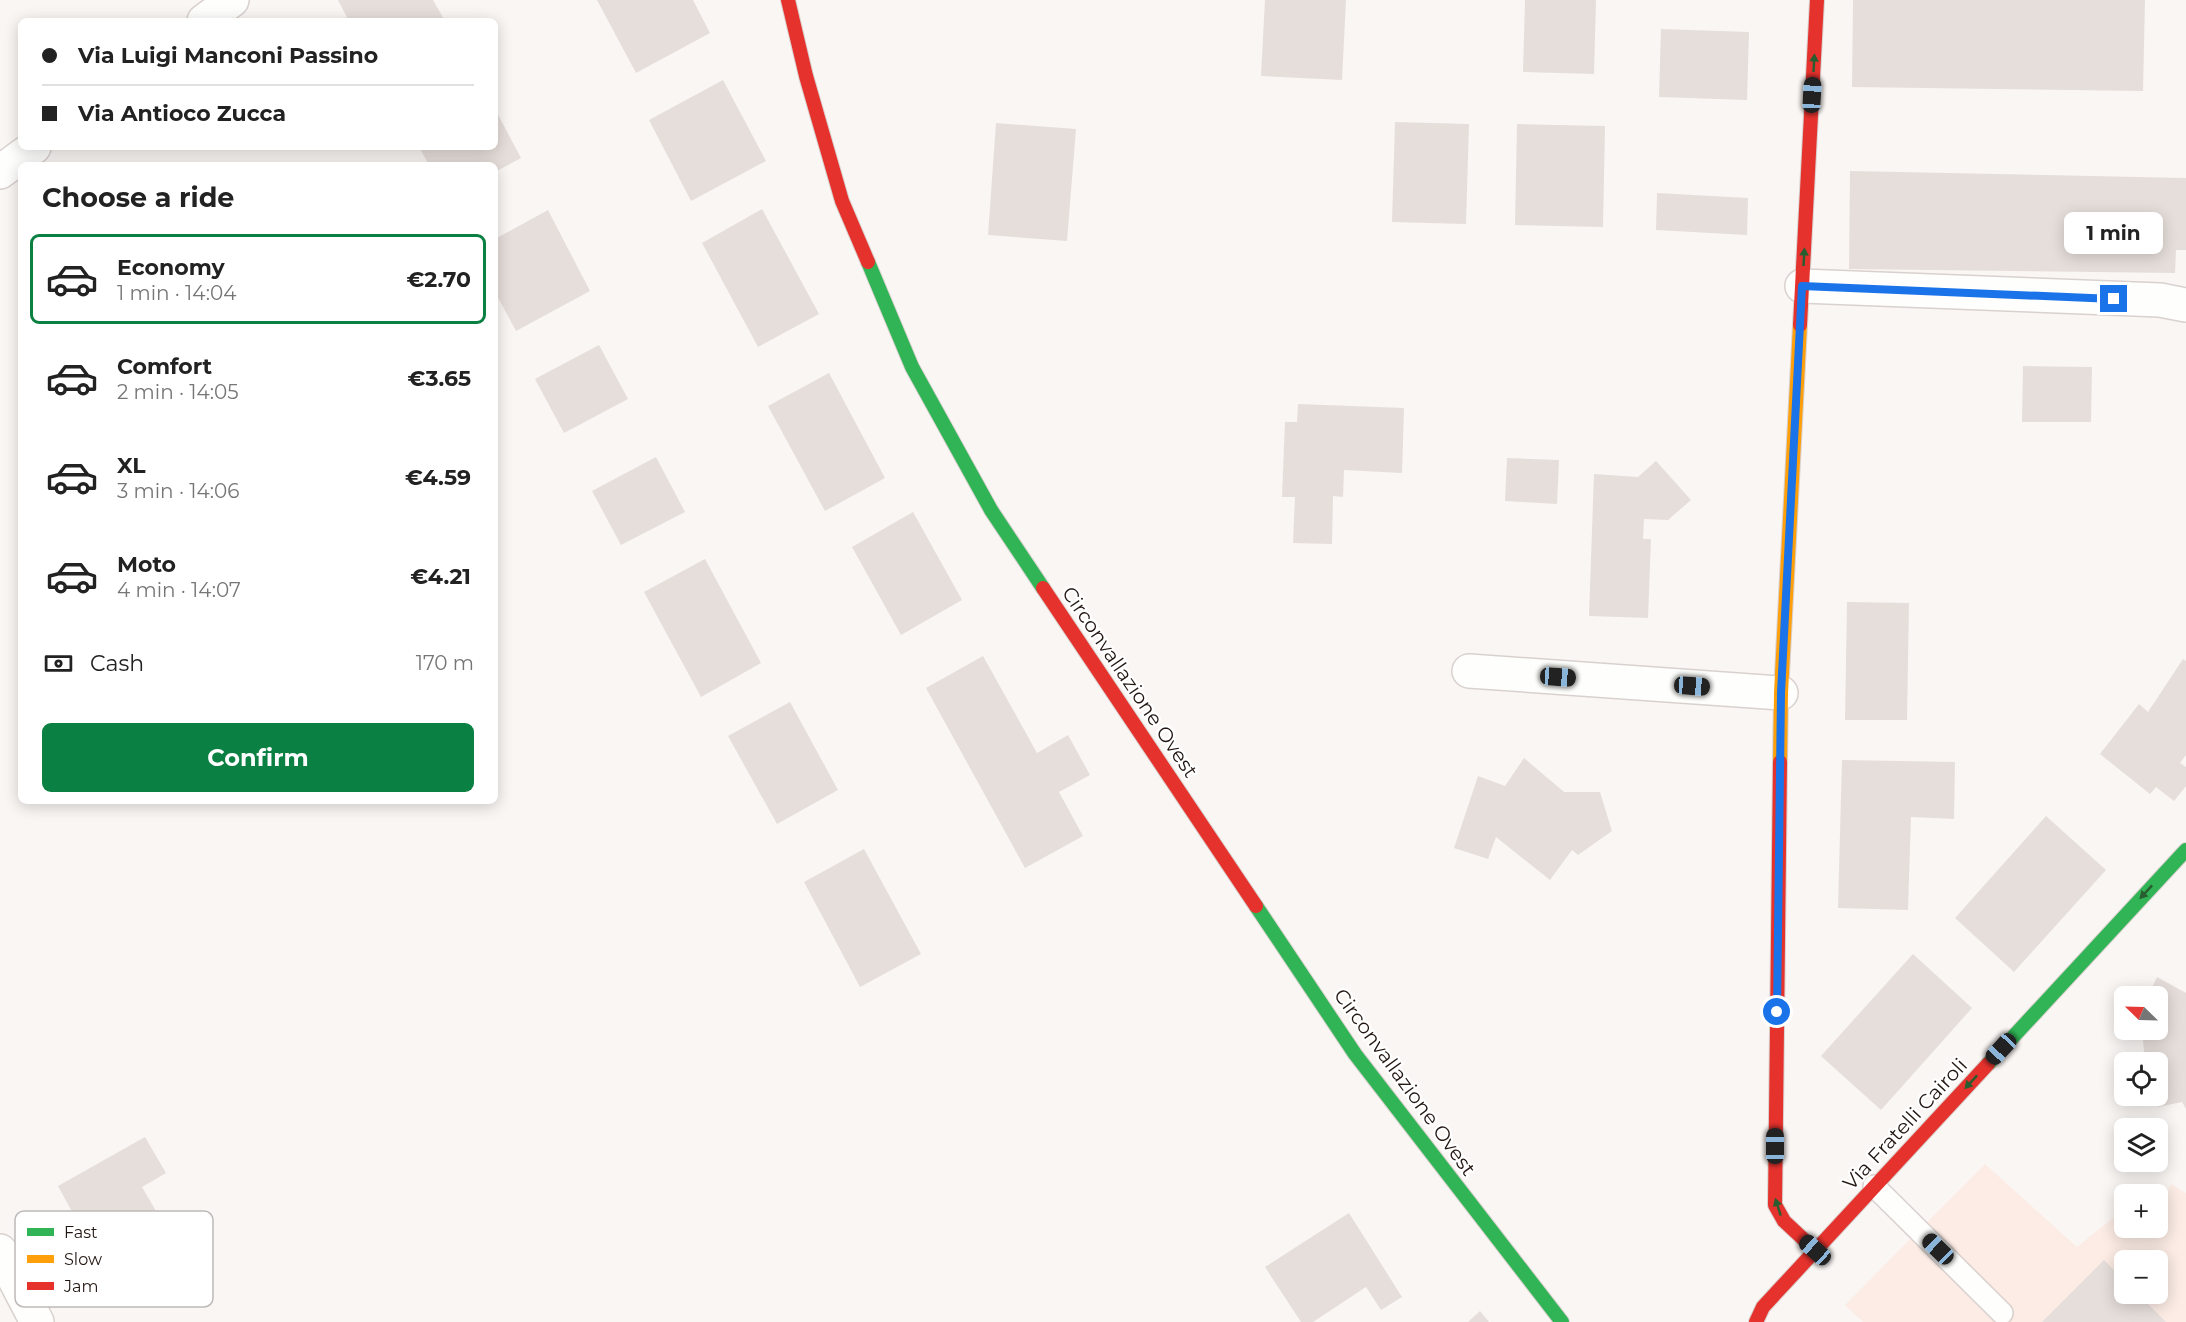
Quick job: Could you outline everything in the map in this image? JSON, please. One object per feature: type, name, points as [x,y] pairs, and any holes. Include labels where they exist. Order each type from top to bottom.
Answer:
[{"type":"street","points":[[208,18],[232,0]]},
{"type":"street","name":"Circonvallazione Ovest","points":[[788,0],[806,76],[842,201],[912,367],[991,510],[1355,1054],[1562,1322]]},
{"type":"street","points":[[1815,1250],[1784,1221],[1775,1206],[1781,693],[1817,0]]},
{"type":"street","points":[[0,172],[30,150]]},
{"type":"street","points":[[1802,286],[2160,300],[2186,304]]},
{"type":"street","points":[[1469,671],[1781,693]]},
{"type":"street","name":"Via Fratelli Cairoli","points":[[1756,1322],[1763,1307],[2186,850]]},
{"type":"street","points":[[0,1251],[15,1280]]},
{"type":"street","points":[[29,1307],[37,1322]]},
{"type":"lane","points":[[1874,1186],[2002,1313]]},
{"type":"shaded area","points":[[1985,1164],[2077,1247],[2114,1217],[2114,1238],[2168,1238],[2168,1190],[2171,1184],[2186,1193],[2186,1322],[1863,1322],[1845,1305]]},
{"type":"building","points":[[338,0],[433,0],[443,18],[347,18]]},
{"type":"building","points":[[597,0],[693,0],[710,33],[636,73]]},
{"type":"building","points":[[1265,0],[1346,0],[1342,80],[1261,76]]},
{"type":"building","points":[[1525,0],[1596,0],[1594,74],[1523,72]]},
{"type":"building","points":[[1853,0],[2145,0],[2143,91],[1852,87]]},
{"type":"building","points":[[1661,29],[1749,32],[1747,100],[1659,97]]},
{"type":"building","points":[[723,80],[766,161],[691,201],[649,120]]},
{"type":"building","points":[[498,115],[521,158],[498,170],[498,162],[427,162],[421,150],[498,150]]},
{"type":"building","points":[[1395,122],[1469,124],[1466,224],[1392,222]]},
{"type":"building","points":[[996,123],[1076,129],[1067,241],[988,235]]},
{"type":"building","points":[[1517,124],[1605,126],[1603,227],[1515,225]]},
{"type":"building","points":[[1850,171],[2186,178],[2186,250],[2176,250],[2175,273],[1849,269]]},
{"type":"building","points":[[1657,193],[1748,198],[1747,235],[1656,230]]},
{"type":"building","points":[[762,209],[819,314],[758,347],[702,243]]},
{"type":"building","points":[[548,210],[590,291],[516,331],[498,298],[498,237]]},
{"type":"building","points":[[599,345],[628,399],[564,433],[535,379]]},
{"type":"building","points":[[2023,366],[2092,367],[2091,422],[2022,422]]},
{"type":"building","points":[[829,373],[885,478],[825,511],[768,406]]},
{"type":"building","points":[[1298,404],[1404,408],[1402,473],[1344,470],[1343,497],[1333,496],[1332,544],[1293,543],[1295,497],[1282,497],[1285,422],[1297,422]]},
{"type":"building","points":[[656,457],[685,512],[621,545],[592,491]]},
{"type":"building","points":[[1507,458],[1559,460],[1557,504],[1505,501]]},
{"type":"building","points":[[1656,461],[1691,500],[1668,520],[1644,519],[1643,539],[1651,539],[1648,618],[1589,616],[1594,474],[1638,477]]},
{"type":"building","points":[[913,512],[962,600],[901,635],[852,547]]},
{"type":"building","points":[[705,559],[761,663],[701,697],[644,592]]},
{"type":"building","points":[[1847,602],[1909,603],[1907,720],[1845,720]]},
{"type":"building","points":[[983,656],[1037,753],[1068,735],[1090,775],[1059,792],[1083,836],[1025,868],[926,688]]},
{"type":"building","points":[[2183,659],[2186,661],[2186,755],[2180,763],[2186,767],[2186,786],[2174,801],[2156,787],[2150,794],[2100,754],[2139,704],[2148,712]]},
{"type":"building","points":[[790,702],[838,790],[777,824],[728,736]]},
{"type":"building","points":[[1524,758],[1564,792],[1600,792],[1612,831],[1578,855],[1572,850],[1550,880],[1496,837],[1488,859],[1454,848],[1478,776],[1505,786]]},
{"type":"building","points":[[1842,760],[1955,762],[1954,819],[1911,817],[1908,910],[1838,908]]},
{"type":"building","points":[[2046,816],[2106,870],[2014,972],[1955,918]]},
{"type":"building","points":[[864,849],[921,954],[860,987],[804,882]]},
{"type":"building","points":[[1913,954],[1972,1008],[1881,1110],[1821,1056]]},
{"type":"building","points":[[2157,977],[2186,993],[2186,1109],[2182,1102],[2168,1105],[2168,1052],[2144,1052],[2143,1040],[2168,1040],[2168,986],[2153,986]]},
{"type":"building","points":[[145,1137],[166,1173],[142,1187],[156,1211],[72,1211],[58,1186]]},
{"type":"building","points":[[1349,1213],[1402,1297],[1381,1310],[1366,1287],[1313,1322],[1301,1322],[1265,1267]]},
{"type":"building","points":[[2104,1260],[2114,1270],[2114,1304],[2148,1304],[2166,1322],[2042,1322]]},
{"type":"building","points":[[1480,1311],[1489,1322],[1468,1322]]},
{"type":"traffic: fast","points":[[868,262],[912,367],[991,510],[1043,588]]},
{"type":"traffic: fast","points":[[1988,1064],[2186,850]]},
{"type":"traffic: fast","points":[[1256,906],[1355,1054],[1562,1322]]},
{"type":"traffic: slow","points":[[1780,762],[1781,693],[1800,325]]},
{"type":"traffic: jam","points":[[788,0],[806,76],[842,201],[868,262]]},
{"type":"traffic: jam","points":[[1800,325],[1817,0]]},
{"type":"traffic: jam","points":[[1043,588],[1256,906]]},
{"type":"traffic: jam","points":[[1780,762],[1775,1205],[1784,1221],[1815,1250]]},
{"type":"traffic: jam","points":[[1756,1322],[1763,1307],[1988,1064]]},
{"type":"route","points":[[1777,1012],[1781,693],[1802,286],[2114,299]]}]
